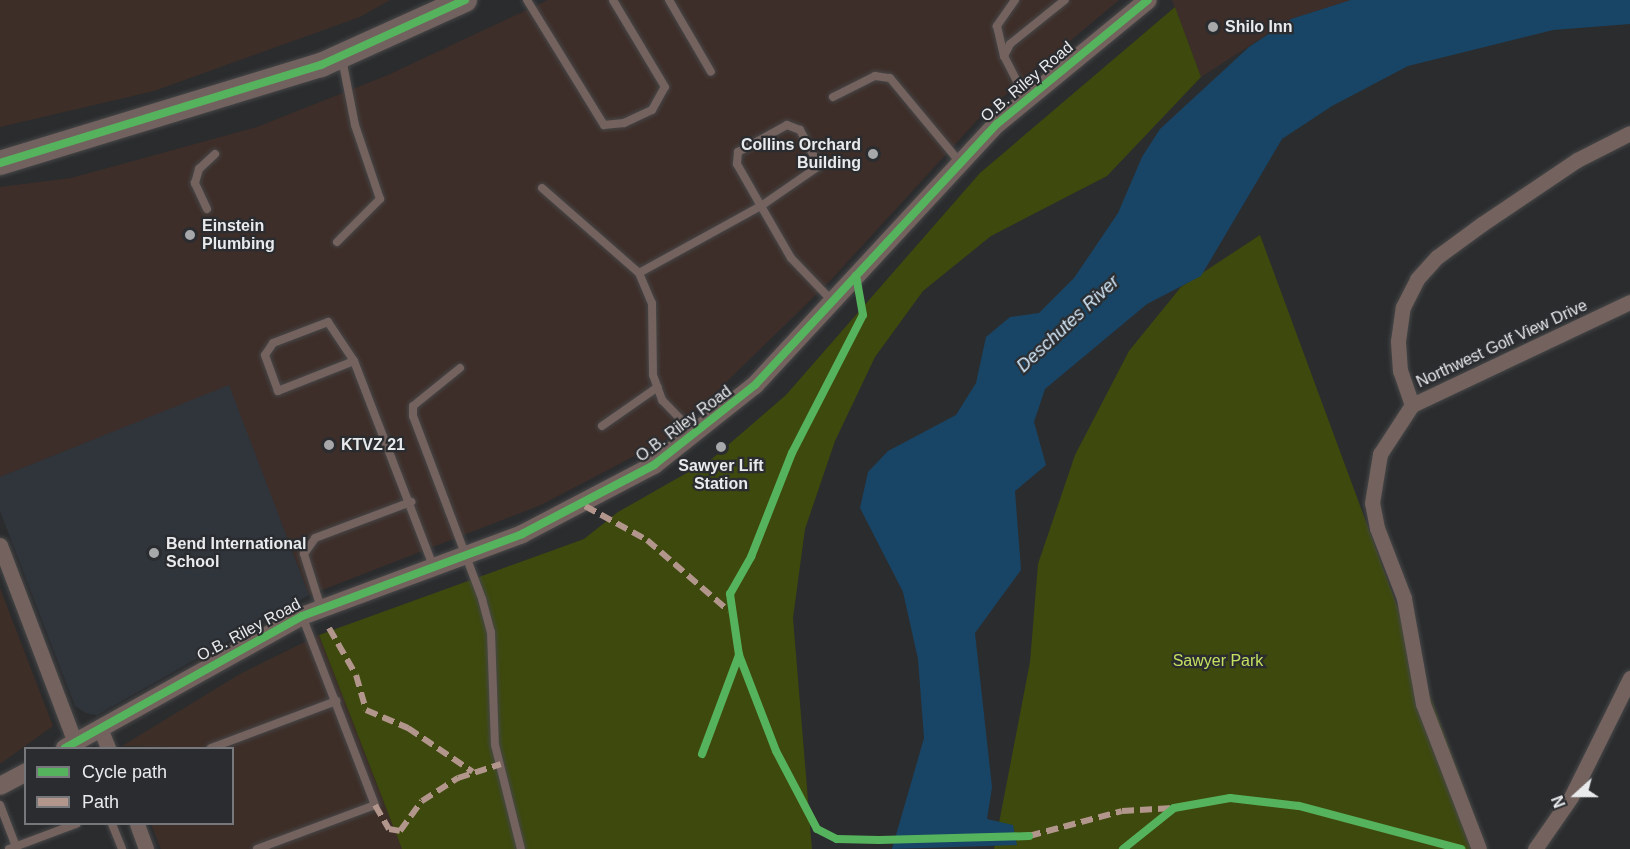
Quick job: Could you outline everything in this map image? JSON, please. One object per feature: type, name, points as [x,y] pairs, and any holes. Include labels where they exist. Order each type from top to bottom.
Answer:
[{"type":"main road","points":[[0,163],[195,107],[342,56],[465,0]]},
{"type":"street","name":"O.B. Riley Road","points":[[70,745],[302,616],[585,506],[696,436],[755,385],[834,302],[958,161],[1026,99],[1148,0]]},
{"type":"street","points":[[1412,405],[1400,371],[1398,341],[1403,307],[1417,279],[1437,257],[1482,225],[1577,160],[1630,133]]},
{"type":"street","name":"Northwest Golf View Drive","points":[[1479,849],[1423,704],[1412,631],[1372,503],[1380,454],[1412,405],[1630,302]]},
{"type":"street","points":[[0,545],[70,745]]},
{"type":"street","points":[[1535,849],[1571,797],[1630,678]]},
{"type":"street","points":[[100,728],[108,747]]},
{"type":"street","points":[[0,786],[24,773]]},
{"type":"street","points":[[137,825],[146,849]]},
{"type":"lane","points":[[527,0],[604,125],[624,123],[652,110],[665,87],[613,0]]},
{"type":"lane","points":[[669,0],[711,72]]},
{"type":"lane","points":[[1015,0],[997,26],[1004,56],[1026,99]]},
{"type":"lane","points":[[1004,56],[1010,44],[1065,0]]},
{"type":"lane","points":[[337,242],[380,199],[355,125],[342,56]]},
{"type":"lane","points":[[833,97],[875,76],[890,78],[958,161]]},
{"type":"lane","points":[[639,273],[761,206],[819,166],[800,130],[787,125],[738,152],[737,164],[761,206],[807,279],[834,302]]},
{"type":"lane","points":[[207,209],[195,183],[199,170],[215,154]]},
{"type":"lane","points":[[542,188],[639,273],[652,303],[658,387],[662,400],[696,436]]},
{"type":"lane","points":[[354,361],[278,391],[265,355],[273,343],[328,322],[354,361],[411,502],[434,566]]},
{"type":"lane","points":[[460,368],[413,406],[413,416],[466,554],[490,632],[495,745],[521,849]]},
{"type":"lane","points":[[602,426],[658,387]]},
{"type":"lane","points":[[321,608],[304,554],[315,538],[411,502]]},
{"type":"lane","points":[[257,849],[375,805],[302,616]]},
{"type":"lane","points":[[214,747],[336,700]]},
{"type":"lane","points":[[0,805],[14,848],[73,825]]},
{"type":"lane","points":[[112,825],[122,849]]},
{"type":"shaded area","points":[[0,0],[390,0],[360,17],[154,91],[0,127]]},
{"type":"shaded area","points":[[548,0],[1119,0],[983,114],[831,280],[669,438],[541,505],[309,595],[229,386],[0,477],[0,187],[71,178],[257,127],[388,75]]},
{"type":"shaded area","points":[[1172,0],[1351,0],[1291,19],[1201,77]]},
{"type":"shaded area","name":"Bend International School","points":[[229,385],[309,595],[97,715],[86,713],[75,706],[0,511],[0,477]]},
{"type":"shaded area","points":[[0,588],[53,726],[0,764]]},
{"type":"shaded area","points":[[319,635],[402,849],[161,849],[151,825],[234,825],[234,747],[122,746],[240,674]]},
{"type":"green space","points":[[1175,7],[1201,77],[1107,176],[991,236],[923,291],[875,357],[835,441],[805,529],[793,618],[812,849],[402,849],[319,635],[584,539],[618,512],[713,458],[786,395],[980,173]]},
{"type":"green space","name":"Sawyer Park","points":[[1260,235],[1487,849],[994,849],[1030,662],[1038,564],[1075,455],[1129,351],[1181,287]]},
{"type":"water","name":"Deschutes River","points":[[1351,0],[1630,0],[1630,24],[1553,30],[1408,66],[1332,106],[1282,139],[1201,276],[1147,304],[1045,389],[1034,422],[1046,465],[1015,491],[1021,570],[975,633],[992,787],[987,819],[1013,825],[1017,845],[892,849],[924,738],[918,659],[903,592],[860,508],[868,472],[888,451],[956,415],[976,383],[986,337],[1010,317],[1039,313],[1074,278],[1118,213],[1142,157],[1160,129],[1249,47],[1291,19]]},
{"type":"marked path","points":[[585,506],[647,540],[729,611]]},
{"type":"marked path","points":[[329,628],[356,675],[366,710],[408,728],[473,772]]},
{"type":"marked path","points":[[375,805],[389,829],[400,831],[422,801],[458,778],[501,764]]},
{"type":"marked path","points":[[1029,836],[1122,811],[1173,808]]},
{"type":"cycle path","points":[[0,163],[321,65],[465,0]]},
{"type":"cycle path","points":[[67,747],[302,616],[522,534],[654,465],[755,385],[997,124],[1148,0]]},
{"type":"cycle path","points":[[702,754],[739,655],[730,594],[751,557],[792,453],[863,315],[856,276]]},
{"type":"cycle path","points":[[739,655],[776,751],[817,829],[837,839],[1029,836]]},
{"type":"cycle path","points":[[1123,849],[1174,808],[1230,798],[1299,806],[1461,849]]},
{"type":"place","name":"Shilo Inn","points":[[1213,27]]},
{"type":"place","name":"Collins Orchard Building","points":[[873,154]]},
{"type":"place","name":"Einstein Plumbing","points":[[190,235]]},
{"type":"place","name":"KTVZ 21","points":[[329,445]]},
{"type":"place","name":"Sawyer Lift Station","points":[[721,447]]},
{"type":"place","name":"Bend International School","points":[[154,553]]}]
